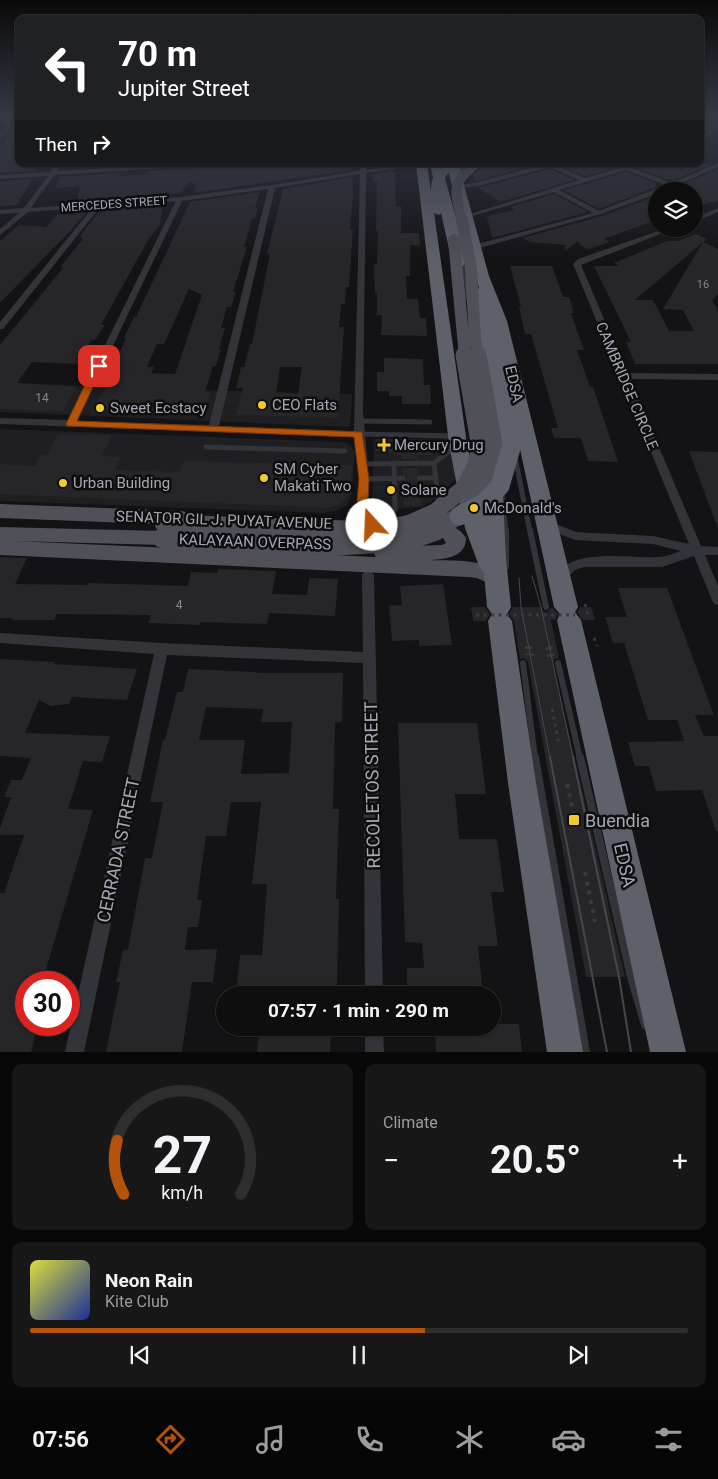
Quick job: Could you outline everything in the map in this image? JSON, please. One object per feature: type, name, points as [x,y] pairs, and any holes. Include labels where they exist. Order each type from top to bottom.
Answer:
[{"type":"highway","points":[[414,167],[466,484],[476,528],[500,575]]},
{"type":"highway","points":[[436,167],[456,243],[467,349],[486,435],[492,477],[495,540],[500,575],[492,615],[522,783],[566,1052]]},
{"type":"highway","points":[[460,167],[438,175],[435,187],[468,429],[500,575]]},
{"type":"highway","name":"EDSA","points":[[460,167],[468,216],[482,276],[499,321],[560,578],[564,612],[657,1042]]},
{"type":"highway","points":[[458,516],[484,503],[500,486],[511,448],[482,320],[482,276]]},
{"type":"main road","name":"KALAYAAN OVERPASS","points":[[0,534],[336,545],[368,544],[404,541],[437,530],[458,516],[478,496],[486,482],[495,450],[475,340],[471,269],[456,194],[460,167]]},
{"type":"main road","name":"KALAYAAN OVERPASS","points":[[0,519],[359,531],[397,527],[410,523],[428,517],[448,502],[464,488],[472,475],[480,448],[462,341],[458,278],[446,186],[452,173],[460,167]]},
{"type":"main road","name":"SENATOR GIL J. PUYAT AVENUE","points":[[0,511],[371,525],[409,521],[439,507],[466,484]]},
{"type":"main road","points":[[319,563],[338,556],[347,555],[450,551],[454,548],[457,541],[454,535],[445,531],[354,534],[343,532],[324,523]]},
{"type":"main road","points":[[0,548],[468,569],[500,575]]},
{"type":"street","points":[[679,182],[715,166]]},
{"type":"street","points":[[0,233],[26,210],[56,167]]},
{"type":"street","points":[[0,177],[52,175],[135,167]]},
{"type":"street","points":[[363,167],[358,421],[364,479],[363,501],[356,514],[371,525]]},
{"type":"street","name":"MERCEDES STREET","points":[[0,212],[97,206],[180,198],[272,187],[397,167]]},
{"type":"street","points":[[460,167],[478,184],[538,167]]},
{"type":"street","points":[[556,167],[586,181]]},
{"type":"street","points":[[468,216],[556,191],[630,167]]},
{"type":"street","points":[[627,168],[664,182]]},
{"type":"street","points":[[213,430],[272,187]]},
{"type":"street","points":[[556,191],[599,212]]},
{"type":"street","points":[[476,247],[599,212],[648,195]]},
{"type":"street","points":[[71,424],[180,198]]},
{"type":"street","points":[[0,327],[97,206]]},
{"type":"street","points":[[703,216],[718,210]]},
{"type":"street","name":"CAMBRIDGE CIRCLE","points":[[648,237],[580,260],[577,264],[718,600]]},
{"type":"street","points":[[624,376],[718,378]]},
{"type":"street","points":[[0,421],[359,434]]},
{"type":"street","points":[[546,524],[575,536],[653,540],[697,550],[718,551]]},
{"type":"street","points":[[560,578],[571,567],[583,562],[662,562],[697,550]]},
{"type":"street","name":"RECOLETOS STREET","points":[[368,575],[374,986]]},
{"type":"street","points":[[0,638],[162,649],[370,658]]},
{"type":"street","name":"CERRADA STREET","points":[[74,1052],[162,649]]},
{"type":"street","points":[[374,1036],[375,1052]]},
{"type":"lane","points":[[441,167],[459,243],[473,350],[499,467],[506,534],[500,575]]},
{"type":"lane","points":[[482,276],[489,315]]},
{"type":"lane","points":[[493,334],[516,463],[564,612]]},
{"type":"lane","points":[[358,421],[430,422]]},
{"type":"lane","points":[[359,434],[458,440]]},
{"type":"lane","points":[[363,464],[434,463],[458,440]]},
{"type":"lane","points":[[206,447],[345,451]]},
{"type":"lane","points":[[371,525],[395,510],[394,463]]},
{"type":"lane","points":[[434,463],[439,507]]},
{"type":"lane","points":[[499,467],[513,468],[516,463]]},
{"type":"lane","points":[[364,479],[403,478]]},
{"type":"lane","points":[[419,478],[436,478]]},
{"type":"lane","points":[[523,663],[534,750],[586,1052]]},
{"type":"lane","points":[[558,663],[631,977],[657,1042]]},
{"type":"path","points":[[492,615],[564,612]]},
{"type":"path","points":[[552,709],[559,744]]},
{"type":"path","points":[[567,784],[576,826]]},
{"type":"path","points":[[585,872],[595,922]]},
{"type":"shaded area","points":[[0,382],[150,389],[352,394],[350,427],[0,412]]},
{"type":"shaded area","points":[[0,429],[343,442],[350,445],[355,451],[352,494],[347,505],[336,511],[323,513],[0,501]]},
{"type":"shaded area","points":[[451,438],[456,478],[439,496],[422,507],[384,510],[376,506],[372,501],[374,439]]},
{"type":"building","points":[[0,166],[38,167],[36,171],[0,173]]},
{"type":"building","points":[[707,166],[672,181],[637,168],[639,167]]},
{"type":"building","points":[[62,167],[86,167],[61,169]]},
{"type":"building","points":[[351,167],[351,170],[193,193],[196,185],[190,181],[181,193],[77,203],[80,186],[56,188],[59,177],[120,173],[118,176],[125,176],[147,174],[147,171],[199,168]]},
{"type":"building","points":[[482,167],[528,167],[475,181],[473,175]]},
{"type":"building","points":[[564,167],[615,168],[585,176]]},
{"type":"building","points":[[550,169],[574,180],[501,202],[478,188]]},
{"type":"building","points":[[718,169],[718,201],[703,205],[703,182],[688,182]]},
{"type":"building","points":[[393,171],[395,173],[396,206],[401,206],[401,233],[419,233],[420,246],[410,245],[410,276],[406,276],[407,299],[418,299],[420,318],[426,318],[427,336],[381,335],[382,315],[377,315],[377,293],[375,293],[374,276],[374,264],[377,264],[378,231],[376,231],[377,181],[373,181],[373,174]]},
{"type":"building","points":[[626,172],[653,182],[648,182],[648,190],[599,209],[564,190]]},
{"type":"building","points":[[352,177],[353,193],[350,229],[353,229],[349,287],[346,287],[345,304],[341,304],[339,327],[344,327],[338,418],[236,415],[243,388],[236,388],[241,367],[244,367],[250,344],[252,344],[270,254],[267,254],[283,189]],"holes":[[[280,367],[302,367],[298,394],[276,393]]]},
{"type":"building","points":[[32,179],[17,205],[0,206],[0,181]]},
{"type":"building","points":[[260,192],[255,208],[258,208],[255,219],[252,219],[244,247],[247,247],[233,292],[236,292],[231,307],[227,307],[221,328],[225,328],[219,349],[221,349],[216,366],[213,366],[205,392],[211,392],[206,410],[199,413],[104,410],[104,412],[92,412],[117,363],[115,363],[126,338],[124,338],[134,317],[136,317],[190,202]],"holes":[[[189,289],[202,295],[175,374],[151,373],[154,367],[147,367],[157,344],[164,344]]]},
{"type":"building","points":[[554,194],[588,212],[492,238],[487,216],[515,210],[510,207]]},
{"type":"building","points":[[648,199],[648,223],[604,239],[610,242],[588,249],[580,245],[578,241],[565,251],[565,245],[530,242],[523,238],[602,216]]},
{"type":"building","points":[[163,204],[160,224],[148,240],[101,325],[105,325],[95,340],[91,340],[78,364],[32,362],[17,383],[77,387],[62,412],[0,409],[0,345],[63,268],[61,266],[83,239],[80,236],[101,209]]},
{"type":"building","points":[[89,209],[0,303],[0,241],[19,225],[46,227],[58,214],[75,215],[76,210]]},
{"type":"building","points":[[688,237],[702,237],[707,239],[703,242],[718,249],[718,294],[712,300],[718,311],[718,364],[635,364],[626,342],[631,342],[594,266],[620,266],[614,263],[667,241],[678,241]],"holes":[[[703,242],[663,309],[683,310],[694,331],[669,331],[653,300],[635,300]]]},
{"type":"building","points":[[510,266],[552,266],[563,297],[569,297],[574,313],[571,313],[584,350],[577,350],[590,387],[593,387],[618,462],[588,461],[581,438],[554,438],[551,428],[558,428],[531,334],[525,334],[519,307],[521,307]]},
{"type":"building","points":[[384,358],[423,359],[424,385],[430,385],[431,404],[402,404],[402,396],[389,396],[389,391],[377,391],[377,372],[384,372]]},
{"type":"building","points":[[58,434],[112,435],[102,456],[121,457],[115,470],[180,472],[184,461],[352,465],[350,492],[339,505],[328,508],[0,494],[0,464],[35,466],[41,454],[47,455]]},
{"type":"building","points":[[375,439],[431,440],[433,455],[417,455],[418,459],[402,459],[402,455],[394,455],[394,452],[375,451]]},
{"type":"building","points":[[689,451],[718,452],[718,526],[717,526]]},
{"type":"building","points":[[402,468],[418,468],[419,474],[415,478],[419,482],[421,506],[404,506],[403,482],[407,477],[403,474]]},
{"type":"building","points":[[0,557],[27,558],[15,584],[88,585],[89,583],[188,586],[191,572],[217,573],[218,569],[276,571],[272,594],[307,595],[309,578],[338,579],[335,616],[269,613],[267,624],[200,622],[200,625],[148,623],[151,615],[57,614],[54,620],[12,620],[12,618],[0,618]]},
{"type":"building","points":[[443,584],[452,645],[419,646],[419,640],[392,641],[389,606],[402,605],[400,586]]},
{"type":"building","points":[[618,588],[667,588],[714,715],[695,715],[704,736],[718,736],[718,831],[716,831],[702,790],[656,791],[649,766],[635,766],[628,742],[684,741],[677,720],[648,720],[624,643],[613,643],[605,617],[627,617]]},
{"type":"building","points":[[471,607],[485,607],[490,614],[486,621],[473,621]]},
{"type":"building","name":"Buendia","points":[[513,607],[541,607],[543,611],[547,612],[552,607],[558,614],[555,620],[551,620],[559,658],[554,660],[553,664],[625,977],[586,977],[528,662],[524,658],[520,659],[514,621],[509,614]]},
{"type":"building","points":[[580,607],[591,607],[595,620],[583,620],[577,612]]},
{"type":"building","points":[[0,659],[137,669],[127,700],[72,697],[69,704],[51,706],[39,700],[25,733],[110,736],[102,762],[83,761],[68,809],[93,810],[45,971],[15,971],[15,1036],[35,1036],[31,1052],[0,1052],[0,893],[4,893],[24,835],[0,835],[0,828],[11,797],[4,797],[11,780],[22,780],[31,758],[0,756]]},
{"type":"building","points":[[188,669],[257,673],[343,673],[342,722],[335,722],[333,809],[339,809],[336,899],[339,899],[337,985],[237,985],[240,955],[262,955],[267,884],[252,884],[261,802],[231,802],[226,836],[206,836],[197,900],[202,900],[198,927],[188,927],[185,950],[217,949],[213,982],[192,982],[182,1052],[106,1052],[120,982],[116,982],[123,950],[128,950],[145,858],[152,858],[163,802],[150,802],[163,740],[165,740],[177,692],[183,692]],"holes":[[[206,707],[263,709],[261,722],[292,722],[289,773],[241,774],[245,740],[199,740]]]},
{"type":"building","points":[[398,723],[477,723],[486,794],[455,794],[459,839],[497,839],[504,892],[491,892],[498,946],[478,946],[482,986],[407,986],[407,968],[424,968],[422,943],[405,942]]},
{"type":"building","points":[[501,1024],[519,1024],[522,1052],[436,1052],[435,1036],[501,1036]]},
{"type":"building","points":[[258,1036],[331,1036],[330,1052],[257,1052]]},
{"type":"tram line","points":[[532,576],[541,607],[573,758]]},
{"type":"tram line","points":[[519,578],[521,607],[550,758]]},
{"type":"tram line","points":[[550,757],[607,1052]]},
{"type":"tram line","points":[[573,757],[619,977],[631,1052]]},
{"type":"place","name":"CEO Flats","points":[[262,405]]},
{"type":"place","name":"Sweet Ecstacy","points":[[100,408]]},
{"type":"place","name":"Mercury Drug","points":[[384,445]]},
{"type":"place","name":"SM Cyber Makati Two","points":[[264,478]]},
{"type":"place","name":"Urban Building","points":[[63,483]]},
{"type":"place","name":"Solane","points":[[391,490]]},
{"type":"place","name":"McDonald's","points":[[474,508]]},
{"type":"place","name":"Buendia","points":[[574,820]]},
{"type":"route","points":[[99,366],[71,424],[359,434],[364,479],[363,501],[371,513],[372,525]]}]
